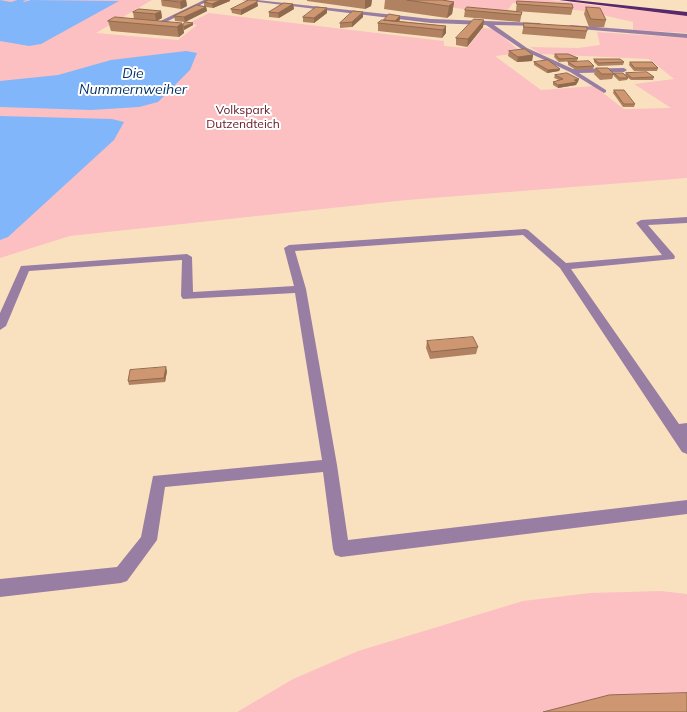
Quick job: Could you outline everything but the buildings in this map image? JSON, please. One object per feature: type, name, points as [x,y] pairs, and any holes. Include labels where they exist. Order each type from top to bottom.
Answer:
[{"type":"main road","points":[[561,0],[687,14]]},
{"type":"main road","points":[[613,0],[687,8]]},
{"type":"street","points":[[168,29],[151,27],[208,0]]},
{"type":"street","points":[[244,0],[401,18],[548,26]]},
{"type":"street","points":[[486,22],[525,49],[572,71],[604,91]]},
{"type":"street","points":[[564,27],[687,36]]},
{"type":"street","points":[[572,71],[624,70]]},
{"type":"street","points":[[564,266],[670,257],[641,223],[687,220]]},
{"type":"street","points":[[687,448],[681,429],[564,266],[525,232],[289,248],[300,289],[330,464],[341,549],[687,507]]},
{"type":"street","points":[[0,326],[25,268],[187,257],[187,296],[300,289]]},
{"type":"street","points":[[0,588],[121,575],[149,540],[158,481],[330,464]]},
{"type":"green space","name":"Volkspark Dutzendteich","points":[[0,0],[152,0],[96,33],[178,40],[197,25],[189,23],[209,13],[444,41],[444,46],[467,48],[483,28],[494,29],[522,53],[495,56],[541,90],[594,86],[624,109],[671,108],[634,84],[674,79],[649,59],[541,54],[530,47],[578,48],[600,45],[597,32],[687,38],[687,178],[407,200],[70,236],[0,258]]},
{"type":"green space","points":[[395,0],[550,0],[687,16],[687,33],[633,30],[633,22],[585,11],[513,3],[507,11],[463,9]]},
{"type":"green space","points":[[661,591],[687,594],[687,712],[237,712],[293,679],[358,651],[523,601],[590,593]]},
{"type":"water","points":[[0,0],[11,2],[17,0],[27,0],[24,2],[31,0],[119,1],[41,44],[29,46],[0,41]]},
{"type":"water","name":"Die Nummernweiher","points":[[186,51],[197,53],[190,70],[158,102],[139,107],[91,110],[0,107],[0,81],[58,75],[111,60]]},
{"type":"water","name":"Die Nummernweiher","points":[[0,116],[112,119],[124,122],[114,140],[8,237],[0,240]]}]
